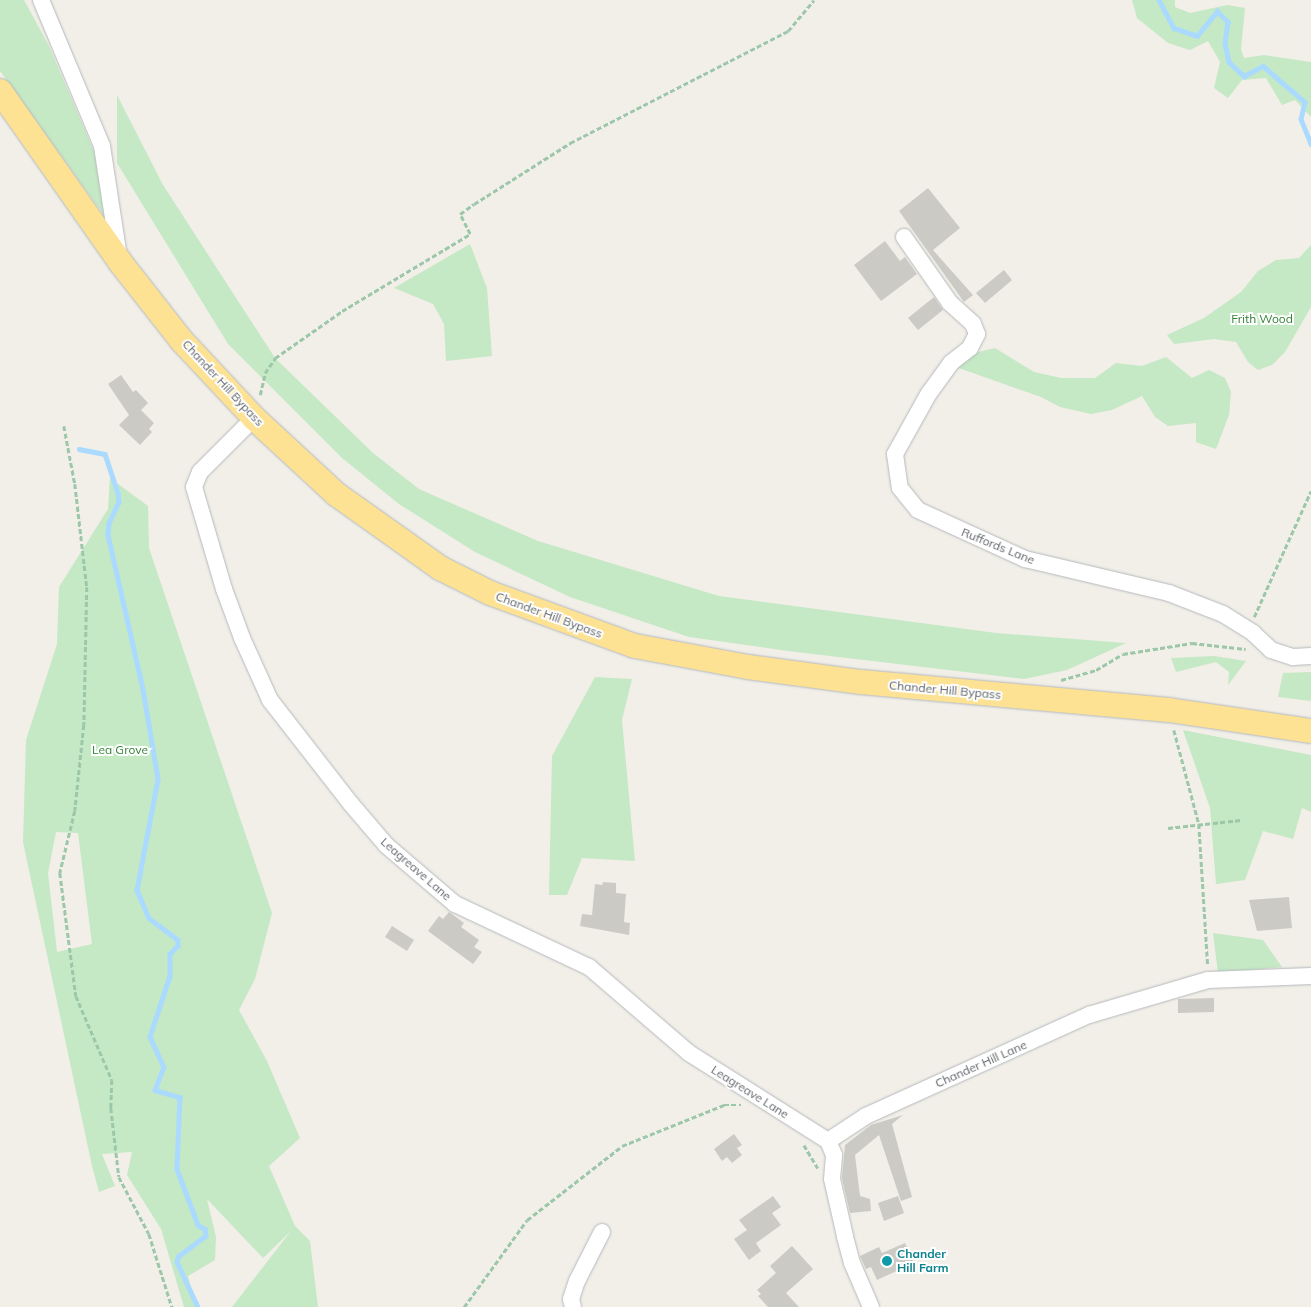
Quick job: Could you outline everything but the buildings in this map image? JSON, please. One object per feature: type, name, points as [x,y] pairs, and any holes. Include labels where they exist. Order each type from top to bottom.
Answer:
[{"type":"highway","name":"Chander Hill Bypass","points":[[0,91],[120,262],[182,340],[254,418],[336,494],[440,568],[490,593],[635,646],[748,667],[861,682],[1169,710],[1311,731]]},
{"type":"street","points":[[41,0],[102,146],[120,262]]},
{"type":"street","name":"Ruffords Lane","points":[[904,237],[950,303],[976,330],[970,348],[951,363],[913,418],[895,454],[900,488],[918,510],[1025,559],[1169,593],[1223,614],[1243,627],[1271,650]]},
{"type":"street","name":"Leagreave Lane","points":[[254,418],[200,472],[194,487],[224,589],[242,638],[270,700],[386,845],[455,904],[589,967],[690,1053],[828,1141]]},
{"type":"street","points":[[1271,650],[1293,657],[1311,656]]},
{"type":"street","name":"Chander Hill Lane","points":[[828,1141],[866,1116],[1090,1015],[1208,980],[1311,976]]},
{"type":"street","points":[[828,1141],[834,1155],[832,1179],[845,1236],[852,1263],[871,1307]]},
{"type":"street","points":[[572,1307],[571,1299],[576,1281],[602,1232]]},
{"type":"path","points":[[265,373],[275,358],[342,311],[470,234],[460,214],[474,204],[570,143],[786,32],[814,0]]},
{"type":"path","points":[[64,426],[75,484],[87,587],[83,734],[75,811],[60,873],[76,996],[112,1080],[111,1108],[119,1177],[149,1234],[172,1307]]},
{"type":"path","points":[[1243,627],[1254,617],[1311,491]]},
{"type":"path","points":[[1058,680],[1096,670],[1123,654],[1192,643],[1271,650]]},
{"type":"path","points":[[1169,710],[1200,824],[1208,980]]},
{"type":"path","points":[[1168,828],[1241,820]]},
{"type":"path","points":[[464,1307],[527,1220],[622,1146],[724,1105],[742,1105]]},
{"type":"path","points":[[802,1141],[815,1164]]},
{"type":"green space","points":[[0,0],[24,0],[49,46],[95,154],[104,215],[0,71]]},
{"type":"green space","points":[[1132,0],[1175,0],[1175,7],[1190,13],[1227,5],[1245,8],[1241,49],[1244,58],[1264,55],[1311,62],[1311,117],[1295,100],[1282,105],[1266,78],[1242,80],[1228,98],[1214,88],[1220,62],[1208,41],[1190,50],[1168,43],[1137,18]]},
{"type":"green space","points":[[117,95],[163,185],[275,358],[373,453],[419,489],[538,541],[719,596],[996,633],[1126,643],[1067,670],[1024,679],[788,651],[689,637],[570,597],[475,552],[399,504],[342,458],[228,344],[117,163]]},
{"type":"green space","points":[[470,244],[487,288],[492,356],[446,361],[444,324],[433,304],[394,288]]},
{"type":"green space","name":"Frith Wood","points":[[1311,245],[1311,307],[1285,352],[1272,365],[1258,370],[1248,362],[1236,342],[1214,339],[1174,344],[1167,335],[1204,318],[1241,292],[1258,271],[1276,260],[1299,258]]},
{"type":"green space","points":[[995,348],[1034,372],[1061,378],[1095,378],[1116,363],[1142,366],[1166,357],[1192,378],[1209,370],[1225,378],[1231,392],[1229,415],[1216,449],[1196,442],[1196,423],[1168,426],[1155,417],[1142,396],[1112,410],[1091,414],[1060,407],[1041,397],[956,367],[970,354]]},
{"type":"green space","name":"Lea Grove","points":[[110,478],[148,506],[149,548],[272,913],[255,979],[239,1010],[267,1061],[300,1138],[269,1166],[295,1226],[310,1241],[318,1307],[232,1307],[291,1231],[263,1258],[207,1199],[216,1237],[215,1260],[188,1276],[196,1307],[184,1307],[161,1229],[127,1175],[132,1152],[102,1154],[115,1186],[99,1192],[92,1166],[23,842],[26,740],[57,644],[59,587],[108,509]],"holes":[[[56,832],[78,833],[92,944],[57,952],[48,873]]]},
{"type":"green space","points":[[1214,656],[1246,661],[1228,685],[1229,672],[1216,662],[1176,672],[1171,658]]},
{"type":"green space","points":[[1311,672],[1311,701],[1278,697],[1283,673]]},
{"type":"green space","points":[[595,677],[632,679],[622,720],[635,861],[582,858],[567,895],[549,895],[552,756]]},
{"type":"green space","points":[[1183,730],[1311,755],[1311,812],[1302,808],[1293,839],[1263,831],[1245,880],[1216,884],[1210,808]]},
{"type":"green space","points":[[1213,933],[1263,940],[1282,967],[1218,973]]},
{"type":"waterway","points":[[1159,0],[1174,28],[1197,36],[1217,11],[1228,22],[1225,43],[1229,62],[1244,76],[1263,66],[1305,102],[1301,119],[1311,144]]},
{"type":"waterway","points":[[79,449],[105,454],[118,493],[119,502],[109,523],[108,535],[143,689],[158,779],[137,890],[149,918],[178,940],[178,946],[170,954],[170,976],[150,1037],[164,1067],[155,1090],[180,1097],[177,1169],[198,1225],[205,1229],[206,1236],[179,1256],[177,1262],[198,1307]]},
{"type":"place","name":"Chander Hill Farm","points":[[887,1261]]}]
